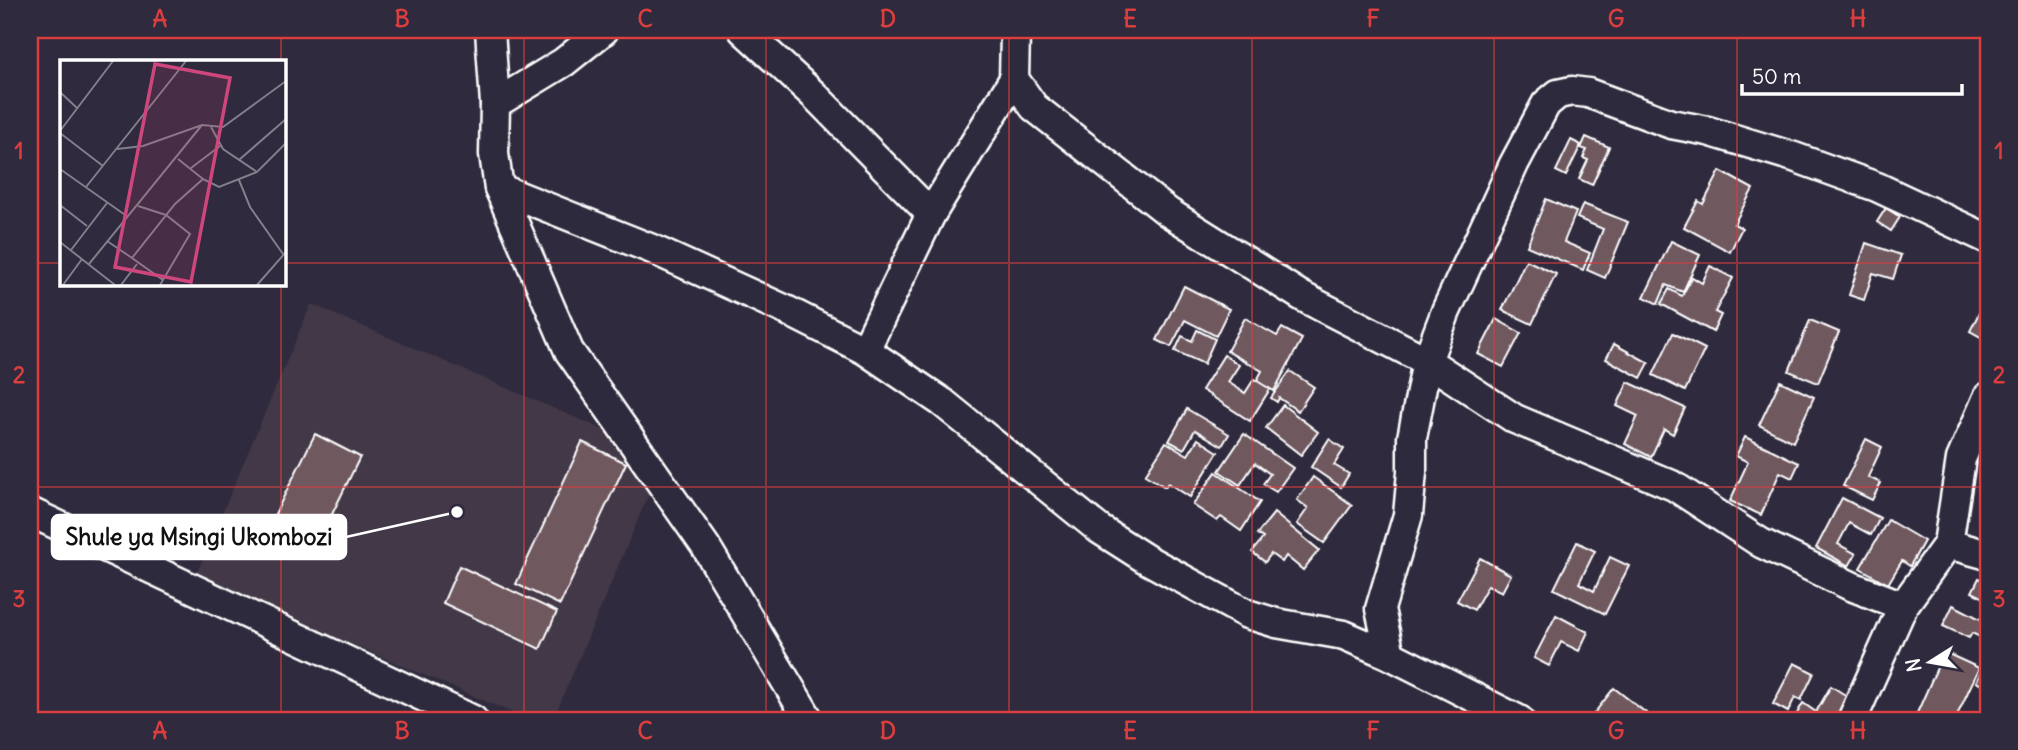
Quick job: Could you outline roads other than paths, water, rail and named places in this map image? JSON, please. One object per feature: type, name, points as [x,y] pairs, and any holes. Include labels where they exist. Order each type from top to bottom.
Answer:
[{"type":"street","points":[[490,30],[495,104],[494,154],[499,188],[569,351],[706,547],[809,720]]},
{"type":"street","points":[[495,104],[564,62],[604,30]]},
{"type":"street","points":[[743,30],[815,96],[931,214]]},
{"type":"street","points":[[865,350],[931,214],[1014,79],[1017,30]]},
{"type":"street","points":[[1014,79],[1034,107],[1168,212],[1303,297],[1427,361],[1515,419],[1674,486],[1761,542],[1851,586],[1903,606]]},
{"type":"street","points":[[1390,655],[1380,609],[1408,515],[1412,438],[1427,361],[1476,244],[1532,128],[1546,104],[1558,94],[1572,90],[1588,93],[1671,124],[1708,131],[1794,157],[1877,187],[1988,239]]},
{"type":"street","points":[[499,188],[652,249],[786,310],[865,350],[942,402],[1099,529],[1146,559],[1247,614],[1276,623],[1344,635],[1390,655],[1517,720]]},
{"type":"street","points":[[1852,720],[1903,606],[1948,544],[1961,459],[1988,397]]},
{"type":"street","points":[[30,512],[474,720]]},
{"type":"street","points":[[1948,544],[1988,555]]},
{"type":"place","name":"Shule ya Msingi Ukombozi","points":[[457,512]]}]
